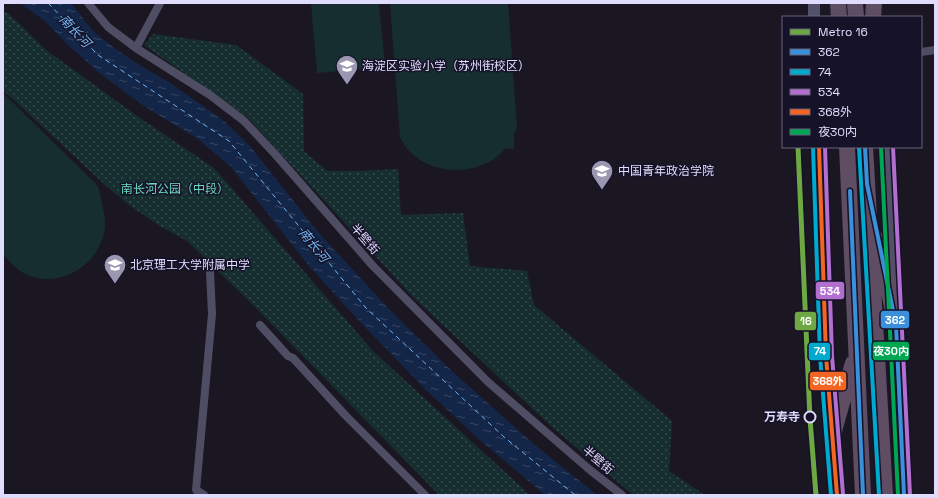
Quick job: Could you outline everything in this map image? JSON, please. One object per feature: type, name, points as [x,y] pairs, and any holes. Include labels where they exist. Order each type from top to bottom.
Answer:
[{"type":"highway","points":[[838,3],[839,16]]},
{"type":"highway","points":[[856,3],[856,16]]},
{"type":"highway","points":[[873,16],[876,3]]},
{"type":"highway","points":[[844,148],[849,165]]},
{"type":"highway","points":[[847,148],[864,495]]},
{"type":"highway","points":[[865,148],[885,495]]},
{"type":"highway","points":[[867,184],[896,325]]},
{"type":"highway","points":[[832,438],[857,350]]},
{"type":"street","name":"半壁街","points":[[88,3],[108,27],[136,48],[210,95],[244,121],[275,154],[373,266],[488,382],[590,470],[622,495]]},
{"type":"street","points":[[136,48],[160,3]]},
{"type":"street","points":[[814,3],[814,16]]},
{"type":"street","points":[[876,3],[878,16]]},
{"type":"street","points":[[922,52],[935,50]]},
{"type":"street","points":[[819,148],[826,356],[838,495]]},
{"type":"street","points":[[886,148],[904,495]]},
{"type":"street","points":[[204,495],[196,490],[212,314],[210,272]]},
{"type":"street","points":[[260,325],[288,356],[293,358],[346,416],[425,495]]},
{"type":"green space","points":[[311,3],[379,3],[385,67],[317,73]]},
{"type":"green space","points":[[390,3],[508,3],[517,128],[514,135],[514,149],[505,149],[496,157],[484,164],[459,170],[435,167],[414,156],[406,147],[400,137]]},
{"type":"green space","name":"南长河公园（中段）","points":[[3,12],[8,13],[46,50],[140,118],[214,168],[373,351],[530,495],[439,495],[253,305],[187,241],[160,226],[129,205],[104,184],[3,91]]},
{"type":"green space","points":[[153,34],[236,45],[303,94],[304,151],[327,171],[398,169],[401,215],[463,213],[470,266],[527,271],[534,305],[672,421],[669,471],[705,495],[633,495],[552,427],[413,297],[249,119],[144,45]]},
{"type":"green space","points":[[3,93],[98,187],[105,221],[102,240],[95,253],[86,264],[74,272],[61,277],[48,279],[34,277],[20,271],[3,254]]},
{"type":"water","name":"南长河","points":[[20,3],[71,3],[92,30],[113,47],[170,83],[223,120],[249,145],[319,233],[389,309],[454,373],[535,445],[597,495],[545,495],[480,440],[426,390],[363,325],[309,266],[231,167],[198,139],[144,106],[103,76],[69,46],[45,21]]},
{"type":"ferry route","points":[[48,3],[98,55],[229,141],[366,308],[504,437],[575,495]]},
{"type":"metro line","name":"16","points":[[798,148],[810,419],[816,495]]},
{"type":"transit line","name":"74","points":[[813,148],[820,356],[831,495]]},
{"type":"transit line","name":"368外","points":[[819,148],[826,356],[837,495]]},
{"type":"transit line","name":"534","points":[[825,148],[832,356],[843,494]]},
{"type":"transit line","name":"74","points":[[859,148],[879,495]]},
{"type":"transit line","name":"362","points":[[865,148],[867,184],[896,325],[904,495]]},
{"type":"transit line","name":"夜30内","points":[[881,148],[898,495]]},
{"type":"transit line","name":"534","points":[[893,148],[910,495]]},
{"type":"transit line","name":"362","points":[[850,191],[863,495]]},
{"type":"place","name":"海淀区实验小学（苏州街校区）","points":[[347,86]]},
{"type":"place","name":"中国青年政治学院","points":[[602,190]]},
{"type":"place","name":"北京理工大学附属中学","points":[[115,284]]},
{"type":"place","name":"万寿寺","points":[[810,417]]}]
